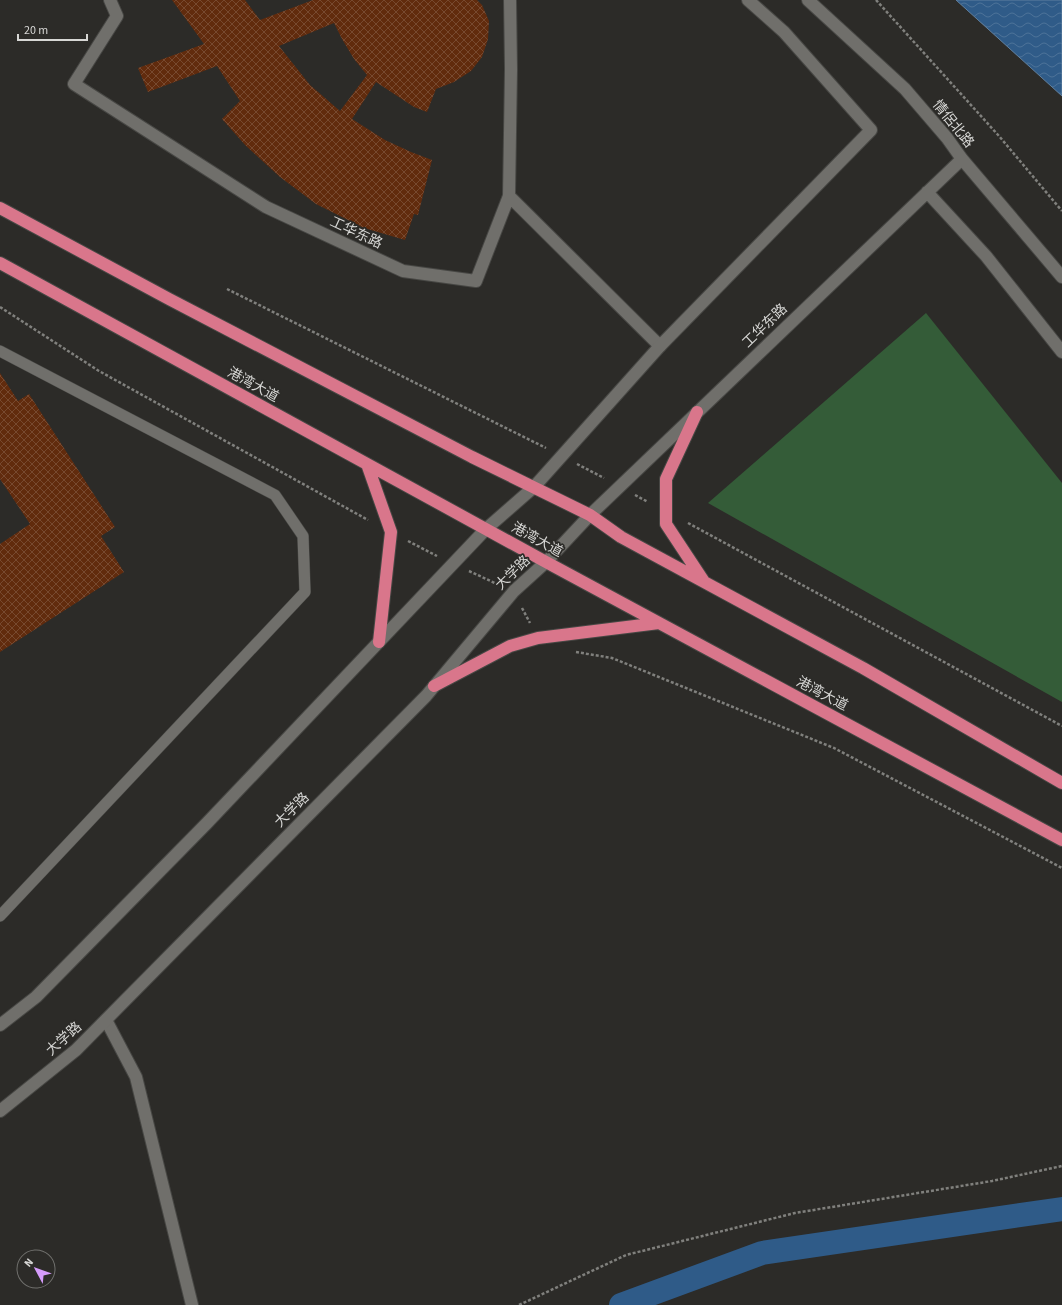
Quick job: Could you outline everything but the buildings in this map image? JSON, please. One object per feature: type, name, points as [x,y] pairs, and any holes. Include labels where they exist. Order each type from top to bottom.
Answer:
[{"type":"highway","points":[[0,208],[169,299],[472,457],[590,515],[620,537],[863,668],[1062,783]]},
{"type":"highway","name":"港湾大道","points":[[0,263],[546,562],[1062,840]]},
{"type":"highway","points":[[697,412],[666,479],[666,524],[705,582]]},
{"type":"highway","points":[[367,464],[390,532],[379,642]]},
{"type":"highway","points":[[434,686],[510,646],[538,638],[659,623]]},
{"type":"street","name":"工华东路","points":[[110,0],[117,16],[74,84],[266,207],[403,271],[476,281],[509,196],[511,69],[510,0]]},
{"type":"street","points":[[0,1025],[36,997],[207,823],[486,529],[534,487],[660,346],[870,130],[784,32],[748,0]]},
{"type":"street","name":"情侶北路","points":[[808,0],[905,89],[1062,277]]},
{"type":"street","name":"工华东路","points":[[590,515],[962,159]]},
{"type":"street","points":[[927,192],[986,256],[1062,352]]},
{"type":"street","points":[[509,196],[660,346]]},
{"type":"street","name":"大学路","points":[[0,1111],[76,1050],[106,1020],[426,696],[514,591],[546,562],[590,515]]},
{"type":"street","points":[[106,1020],[136,1077],[192,1305]]},
{"type":"lane","points":[[0,351],[275,495],[303,536],[305,592],[0,916]]},
{"type":"path","points":[[876,0],[999,136],[1062,211]]},
{"type":"path","points":[[227,290],[561,456],[666,511],[1062,726]]},
{"type":"path","points":[[0,307],[99,371]]},
{"type":"path","points":[[932,799],[1062,868]]},
{"type":"path","points":[[519,1305],[626,1255],[795,1213],[992,1181],[1062,1166]]},
{"type":"green space","points":[[926,313],[1062,483],[1062,702],[708,503]]},
{"type":"water","points":[[956,0],[1062,0],[1062,96]]},
{"type":"waterway","points":[[621,1305],[762,1253],[1062,1209]]}]
